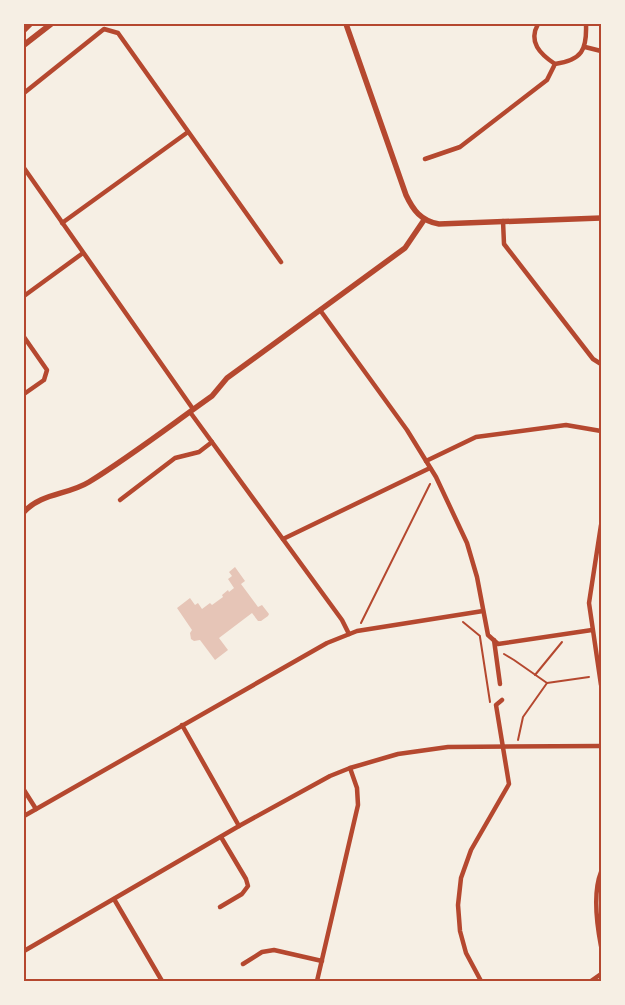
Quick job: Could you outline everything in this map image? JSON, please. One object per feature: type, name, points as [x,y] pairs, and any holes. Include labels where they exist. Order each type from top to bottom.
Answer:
[{"type":"main road","points":[[24,30],[30,24]]},
{"type":"main road","points":[[24,45],[52,24]]},
{"type":"street","points":[[346,24],[406,194],[414,211],[424,220],[439,224],[601,218]]},
{"type":"street","points":[[538,24],[534,32],[536,47],[543,57],[555,64],[568,62],[576,58],[585,47],[587,41],[586,24]]},
{"type":"street","points":[[24,93],[104,29],[118,33],[280,262]]},
{"type":"street","points":[[585,47],[601,51]]},
{"type":"street","points":[[425,159],[460,147],[547,80],[555,64]]},
{"type":"street","points":[[62,223],[188,132]]},
{"type":"street","points":[[24,168],[212,442],[342,620],[349,634]]},
{"type":"street","points":[[25,509],[39,500],[65,493],[90,482],[192,411],[217,392],[221,383],[226,378],[405,248],[424,220]]},
{"type":"street","points":[[503,221],[504,244],[593,359],[601,364]]},
{"type":"street","points":[[24,296],[83,253]]},
{"type":"street","points":[[320,310],[407,430],[435,475],[454,512],[473,558],[488,635],[498,644],[592,630]]},
{"type":"street","points":[[24,337],[47,370],[44,380],[24,394]]},
{"type":"street","points":[[426,461],[476,437],[566,425],[601,431]]},
{"type":"street","points":[[120,500],[175,458],[199,452],[212,442]]},
{"type":"street","points":[[283,539],[430,468]]},
{"type":"street","points":[[601,526],[599,555],[589,603],[601,685]]},
{"type":"street","points":[[24,816],[327,643],[357,631],[483,611]]},
{"type":"street","points":[[494,640],[500,684]]},
{"type":"street","points":[[481,981],[466,953],[460,931],[458,905],[461,878],[470,850],[509,784],[496,705],[502,700]]},
{"type":"street","points":[[182,725],[239,826]]},
{"type":"street","points":[[24,951],[239,826],[330,776],[350,768],[398,754],[448,747],[601,746]]},
{"type":"street","points":[[317,981],[358,805],[357,788],[350,768]]},
{"type":"street","points":[[24,790],[36,809]]},
{"type":"street","points":[[220,907],[242,894],[248,886],[246,879],[221,837]]},
{"type":"street","points":[[601,872],[598,881],[596,910],[601,946]]},
{"type":"street","points":[[114,899],[162,981]]},
{"type":"street","points":[[243,964],[268,950],[322,961]]},
{"type":"street","points":[[591,981],[601,974]]},
{"type":"path","points":[[357,631],[435,475]]},
{"type":"path","points":[[455,615],[480,637],[547,683],[589,677]]},
{"type":"path","points":[[535,674],[567,634]]},
{"type":"path","points":[[480,637],[490,702],[496,705]]},
{"type":"path","points":[[518,746],[518,735],[523,717],[547,683]]},
{"type":"building","points":[[235,567],[245,581],[241,584],[258,607],[262,605],[269,614],[261,621],[258,621],[252,613],[219,638],[228,650],[215,660],[200,640],[194,641],[191,639],[190,633],[192,630],[177,608],[190,598],[195,605],[198,603],[202,609],[210,603],[212,605],[223,597],[222,595],[228,590],[229,592],[234,588],[228,579],[232,576],[229,572]]}]
